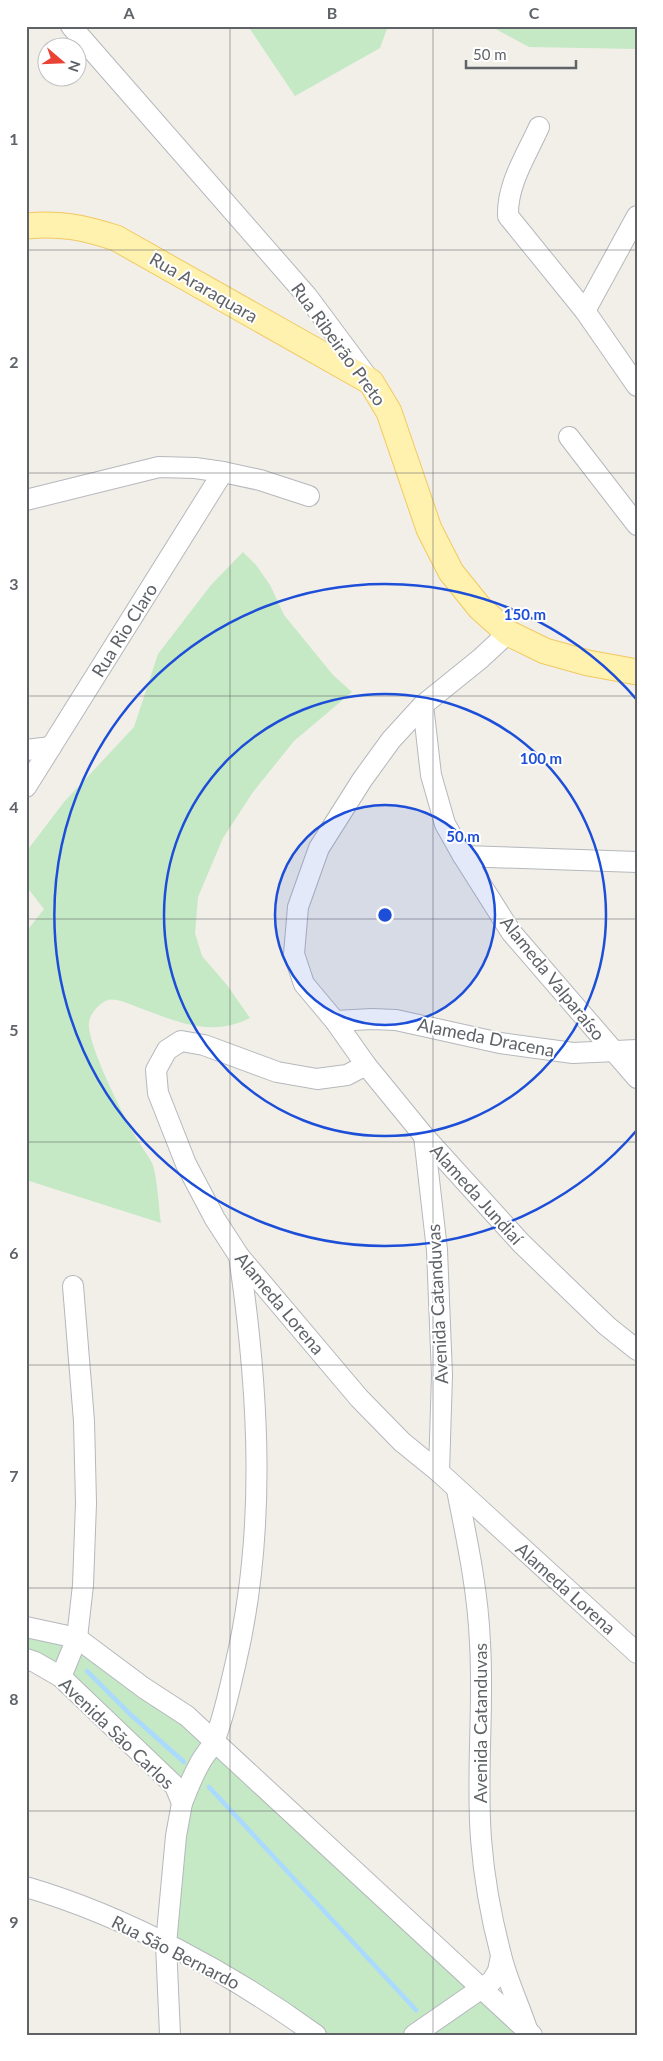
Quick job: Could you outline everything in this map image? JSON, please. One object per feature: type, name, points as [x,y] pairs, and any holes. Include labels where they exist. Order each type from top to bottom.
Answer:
[{"type":"main road","name":"Rua Araraquara","points":[[26,226],[53,223],[85,227],[116,238],[371,382]]},
{"type":"main road","name":"Rua Ribeirão Preto","points":[[371,382],[389,412],[429,528],[451,572],[480,608],[508,633],[545,651],[588,663],[637,672]]},
{"type":"street","name":"Rua Ribeirão Preto","points":[[71,26],[308,296],[371,382]]},
{"type":"street","points":[[539,127],[511,185],[507,202],[508,216],[585,311],[637,386]]},
{"type":"street","points":[[585,311],[637,216]]},
{"type":"street","points":[[570,437],[637,525]]},
{"type":"street","points":[[26,500],[159,467],[195,468],[223,472],[260,480],[309,496]]},
{"type":"street","name":"Rua Rio Claro","points":[[26,787],[223,472]]},
{"type":"street","name":"Alameda Jundiaí","points":[[508,633],[480,659],[423,704],[390,740],[362,780],[319,848],[298,907],[294,954],[304,984],[335,1021],[366,1066],[424,1136],[521,1243],[607,1326],[637,1350]]},
{"type":"street","name":"Alameda Valparaíso","points":[[423,704],[431,775],[445,824],[463,856],[511,932],[637,1078]]},
{"type":"street","points":[[26,750],[51,747]]},
{"type":"street","points":[[463,856],[637,862]]},
{"type":"street","name":"Alameda Dracena","points":[[335,1021],[372,1018],[396,1020],[500,1043],[573,1053],[637,1050]]},
{"type":"street","name":"Alameda Lorena","points":[[366,1066],[347,1075],[317,1078],[277,1072],[204,1045],[181,1041],[167,1050],[156,1070],[158,1093],[186,1164],[215,1219],[239,1256],[359,1398],[402,1442],[439,1472],[637,1653]]},
{"type":"street","name":"Avenida Catanduvas","points":[[424,1136],[437,1250],[442,1375],[439,1472]]},
{"type":"street","points":[[182,1803],[199,1765],[214,1740],[227,1702],[244,1628],[254,1548],[258,1469],[250,1333],[239,1256]]},
{"type":"street","points":[[61,1677],[77,1638],[83,1585],[86,1503],[84,1421],[73,1286]]},
{"type":"street","name":"Avenida Catanduvas","points":[[457,1490],[475,1588],[480,1642],[482,1699],[479,1773],[481,1839],[490,1905],[501,1956],[530,2033]]},
{"type":"street","points":[[26,1627],[77,1638],[144,1688],[186,1716],[530,2033]]},
{"type":"street","name":"Avenida São Carlos","points":[[26,1659],[61,1677],[175,1786],[182,1803],[176,1836],[166,1944],[170,2035]]},
{"type":"street","name":"Rua São Bernardo","points":[[26,1887],[67,1899],[166,1944],[241,1985],[316,2035]]},
{"type":"street","points":[[414,2035],[492,1981],[498,1970],[501,1956]]},
{"type":"green space","points":[[248,26],[388,26],[380,48],[295,96]]},
{"type":"green space","points":[[490,26],[637,26],[637,49],[529,47]]},
{"type":"green space","points":[[243,552],[256,565],[270,585],[284,615],[333,675],[352,692],[294,741],[253,792],[223,838],[198,897],[195,933],[202,956],[227,985],[250,1018],[236,1024],[207,1027],[179,1022],[123,1002],[108,1000],[93,1012],[90,1019],[93,1045],[106,1078],[129,1125],[154,1168],[161,1223],[26,1180],[26,932],[44,909],[26,886],[26,852],[64,802],[134,727],[158,654],[211,585]]},
{"type":"green space","points":[[26,1627],[54,1632],[144,1688],[532,2035],[316,2035],[166,1944],[175,1786],[26,1659]]},
{"type":"waterway","points":[[87,1671],[131,1715],[184,1762]]},
{"type":"waterway","points":[[209,1787],[416,2010]]}]
